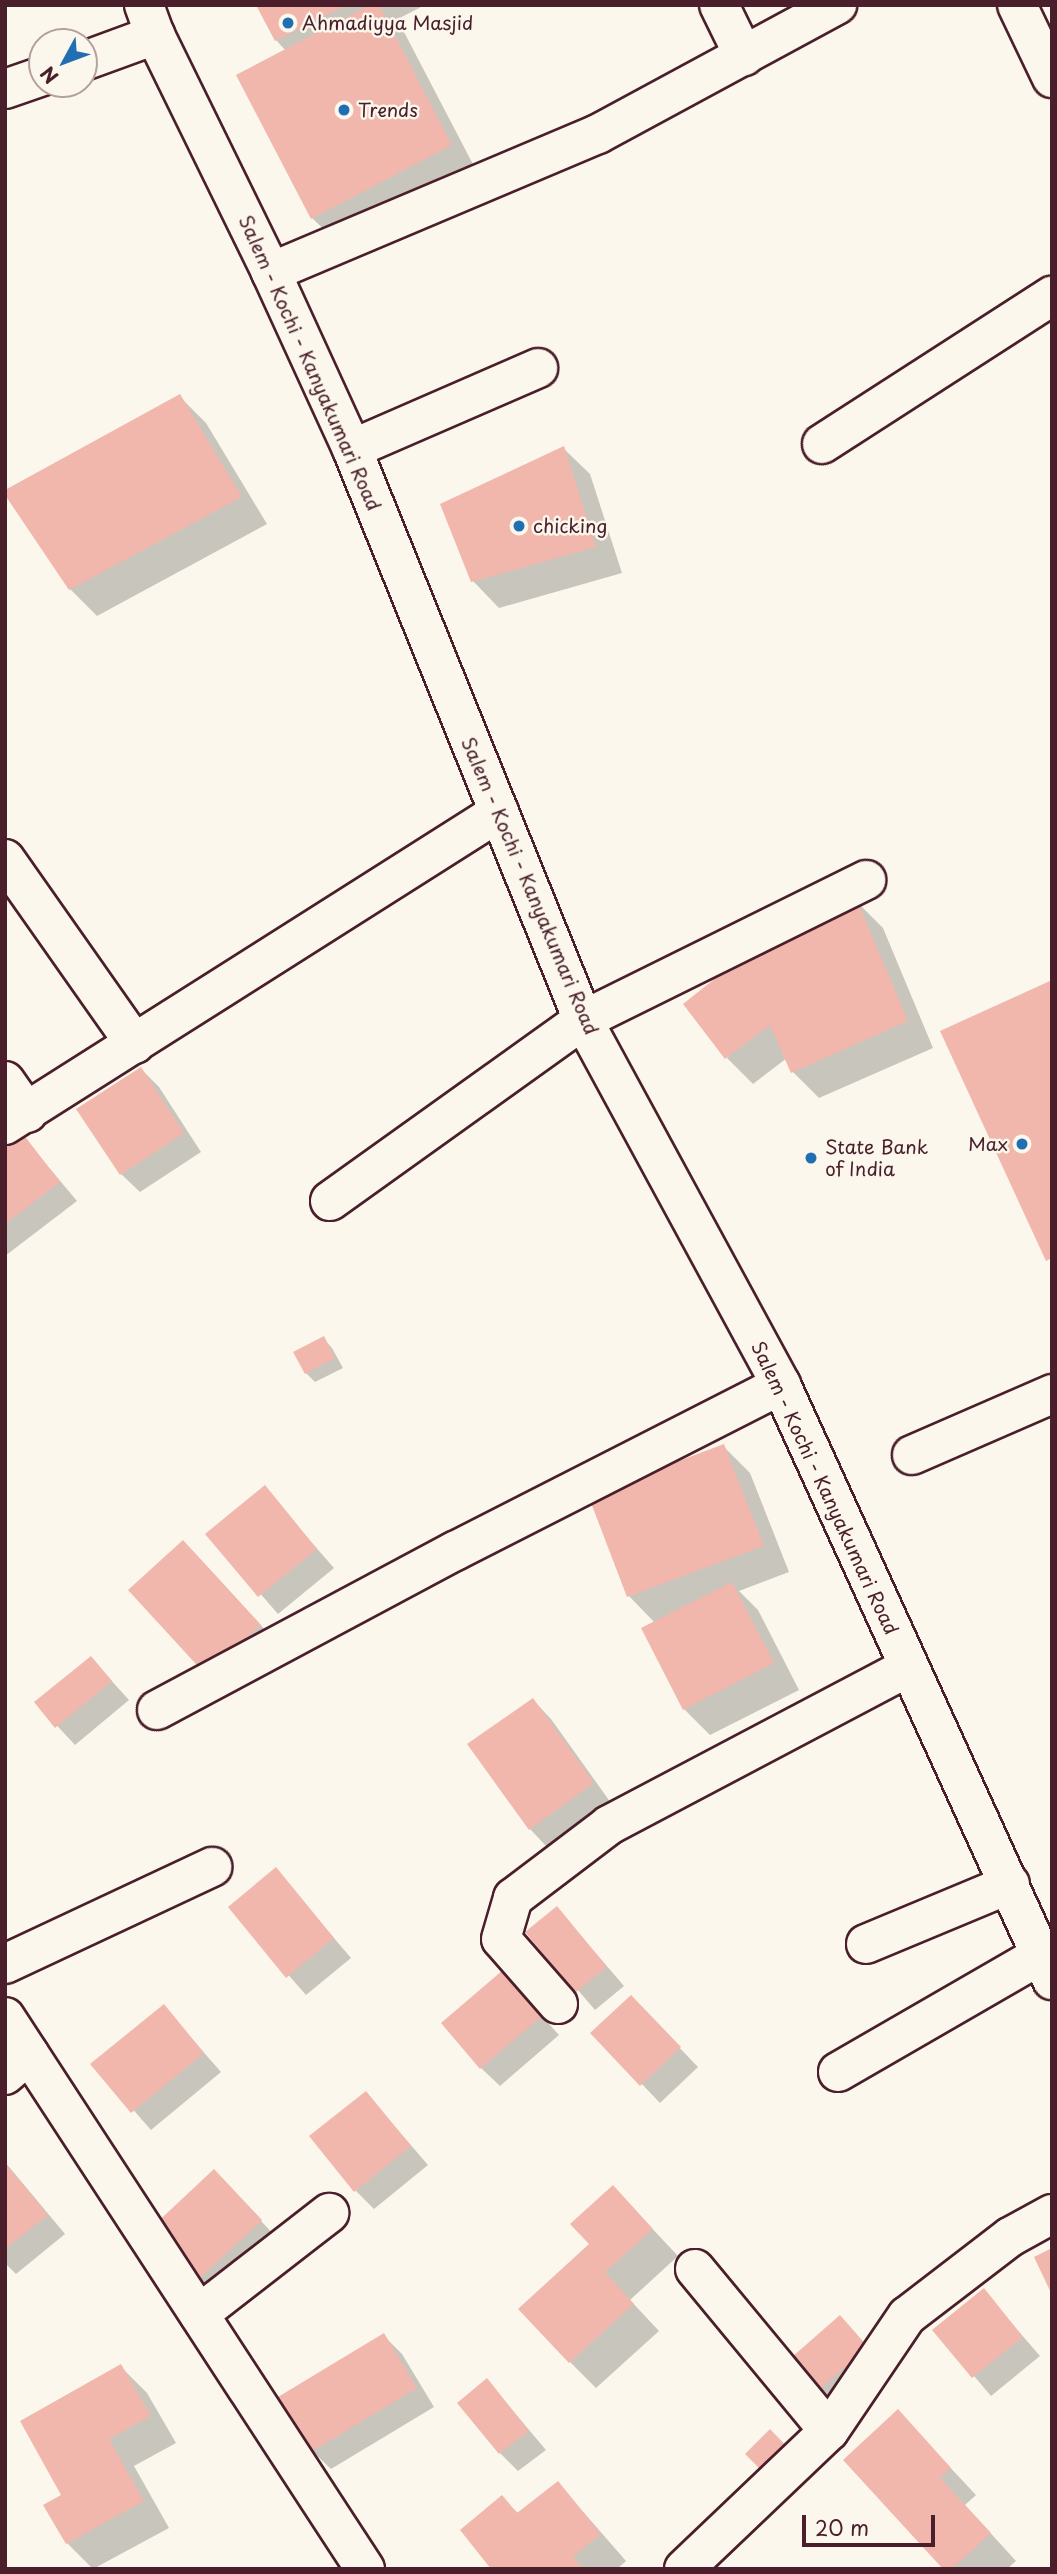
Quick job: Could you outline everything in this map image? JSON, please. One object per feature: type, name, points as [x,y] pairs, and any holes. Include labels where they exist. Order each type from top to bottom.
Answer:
[{"type":"street","points":[[719,5],[744,56]]},
{"type":"street","points":[[271,272],[598,134],[837,5]]},
{"type":"street","points":[[1017,5],[1052,78]]},
{"type":"street","points":[[98,52],[149,20]]},
{"type":"street","name":"Salem - Kochi - Kanyakumari Road","points":[[149,20],[271,272],[352,449],[583,1020],[781,1385],[1010,1884],[1043,1945]]},
{"type":"street","points":[[5,89],[28,81]]},
{"type":"street","points":[[822,444],[1052,296]]},
{"type":"street","points":[[352,449],[538,368]]},
{"type":"street","points":[[5,1081],[16,1119],[499,812]]},
{"type":"street","points":[[5,859],[135,1044]]},
{"type":"street","points":[[330,1201],[583,1020],[866,880]]},
{"type":"street","points":[[157,1710],[455,1551],[781,1385]]},
{"type":"street","points":[[912,1455],[1052,1394]]},
{"type":"street","points":[[558,2004],[501,1939],[513,1898],[609,1825],[909,1667]]},
{"type":"street","points":[[5,1964],[212,1867]]},
{"type":"street","points":[[866,1944],[1010,1884]]},
{"type":"street","points":[[838,2072],[1043,1945]]},
{"type":"street","points":[[5,2017],[17,2064],[199,2314],[365,2569]]},
{"type":"street","points":[[199,2314],[329,2213]]},
{"type":"street","points":[[684,2569],[830,2431],[907,2316],[1010,2237],[1052,2214]]},
{"type":"street","points":[[695,2269],[830,2431]]},
{"type":"building","name":"Ahmadiyya Masjid","points":[[256,5],[347,5],[275,41]]},
{"type":"building","name":"Trends","points":[[370,5],[379,5],[452,145],[311,219],[236,75]]},
{"type":"building","points":[[180,394],[242,497],[69,590],[5,495],[5,490]]},
{"type":"building","name":"chicking","points":[[564,446],[596,547],[471,582],[440,504]]},
{"type":"building","points":[[857,900],[908,1021],[791,1073],[770,1025],[725,1059],[683,1004],[736,962]]},
{"type":"building","name":"Max","points":[[1052,980],[1052,1258],[1046,1261],[940,1031]]},
{"type":"building","points":[[141,1067],[184,1133],[120,1175],[76,1109]]},
{"type":"building","points":[[20,1130],[60,1182],[5,1224],[5,1142]]},
{"type":"building","points":[[324,1336],[335,1358],[305,1374],[293,1352]]},
{"type":"building","points":[[724,1444],[764,1546],[627,1597],[588,1495]]},
{"type":"building","points":[[265,1485],[317,1549],[258,1597],[205,1534]]},
{"type":"building","points":[[183,1540],[261,1625],[206,1675],[128,1590]]},
{"type":"building","points":[[732,1582],[774,1663],[683,1710],[641,1628]]},
{"type":"building","points":[[91,1656],[112,1681],[55,1728],[34,1702]]},
{"type":"building","points":[[533,1698],[594,1783],[529,1830],[467,1744]]},
{"type":"building","points":[[276,1867],[334,1938],[286,1978],[228,1907]]},
{"type":"building","points":[[557,1906],[607,1967],[575,1993],[525,1932]]},
{"type":"building","points":[[503,1970],[542,2016],[480,2069],[441,2023]]},
{"type":"building","points":[[631,1995],[681,2047],[640,2086],[590,2033]]},
{"type":"building","points":[[164,2004],[204,2053],[131,2113],[90,2064]]},
{"type":"building","points":[[366,2091],[411,2146],[354,2192],[309,2136]]},
{"type":"building","points":[[5,2163],[48,2215],[5,2249]]},
{"type":"building","points":[[214,2169],[262,2220],[198,2280],[150,2229]]},
{"type":"building","points":[[613,2185],[653,2229],[605,2272],[634,2304],[569,2363],[518,2309],[589,2244],[570,2224]]},
{"type":"building","points":[[1052,2248],[1052,2295],[1034,2257]]},
{"type":"building","points":[[984,2288],[1023,2337],[972,2378],[932,2330]]},
{"type":"building","points":[[840,2315],[868,2347],[820,2389],[792,2357]]},
{"type":"building","points":[[384,2333],[417,2388],[311,2452],[278,2397]]},
{"type":"building","points":[[121,2364],[151,2416],[109,2439],[144,2501],[66,2544],[43,2505],[61,2495],[20,2421]]},
{"type":"building","points":[[487,2378],[529,2431],[499,2454],[457,2403]]},
{"type":"building","points":[[898,2409],[951,2468],[940,2478],[991,2533],[952,2569],[943,2569],[843,2460]]},
{"type":"building","points":[[770,2429],[794,2454],[769,2478],[745,2454]]},
{"type":"building","points":[[558,2481],[601,2534],[573,2557],[583,2569],[491,2569],[460,2530],[502,2495],[517,2513]]},
{"type":"place","name":"Ahmadiyya Masjid","points":[[288,23]]},
{"type":"place","name":"Trends","points":[[344,110]]},
{"type":"place","name":"chicking","points":[[519,526]]},
{"type":"place","name":"Max","points":[[1022,1144]]},
{"type":"place","name":"State Bank of India","points":[[811,1158]]}]
